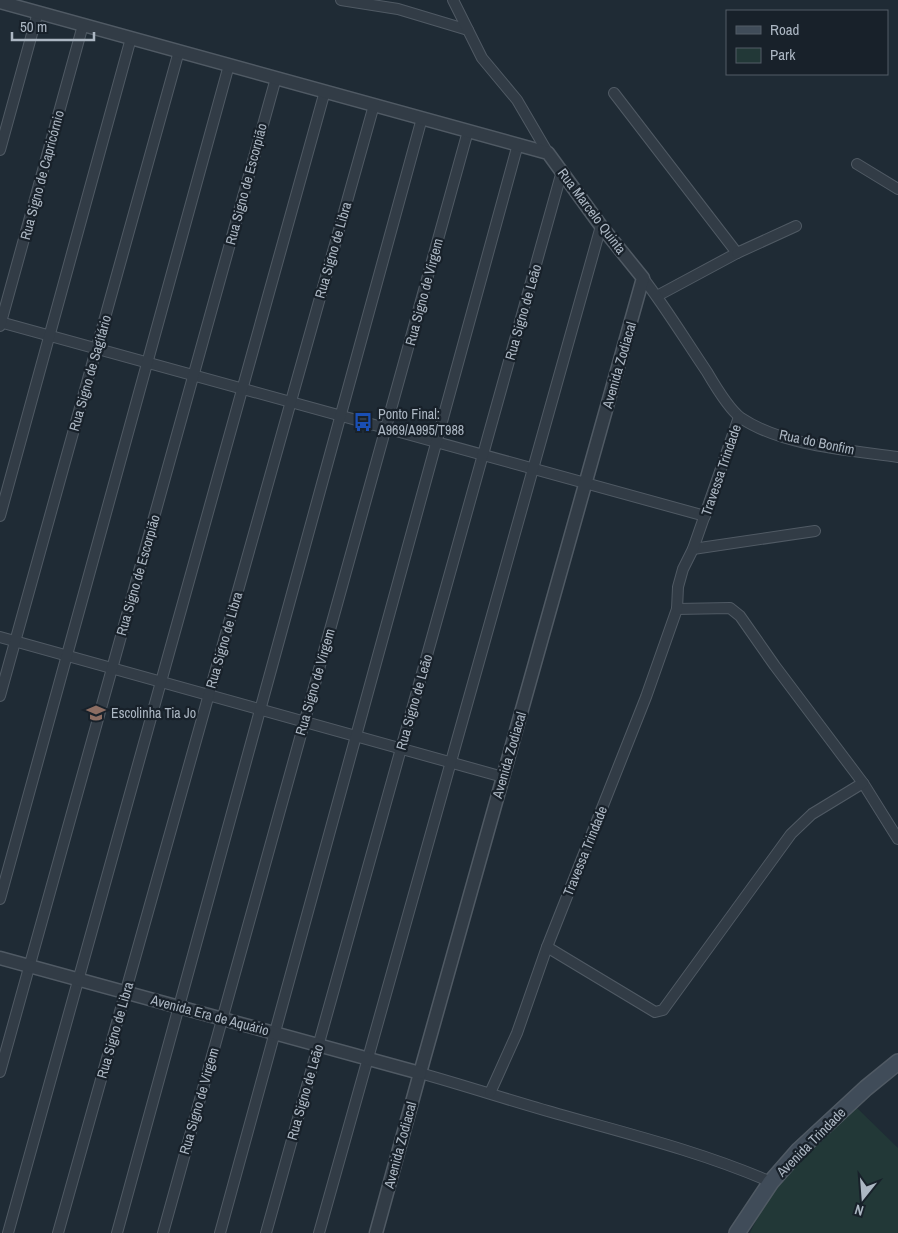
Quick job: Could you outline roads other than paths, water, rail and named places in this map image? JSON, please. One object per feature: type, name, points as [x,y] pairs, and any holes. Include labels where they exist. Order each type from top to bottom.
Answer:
[{"type":"main road","name":"Avenida Trindade","points":[[737,1233],[771,1182],[799,1150],[866,1088],[898,1062]]},
{"type":"street","points":[[341,0],[398,9],[468,30]]},
{"type":"street","name":"Rua Marcelo Quinta","points":[[453,0],[482,58],[517,100],[548,153],[601,226],[643,278],[717,389],[739,417]]},
{"type":"street","points":[[0,2],[548,153]]},
{"type":"street","points":[[0,150],[38,12]]},
{"type":"street","name":"Rua Signo de Capricórnio","points":[[0,324],[84,25]]},
{"type":"street","points":[[0,516],[131,38]]},
{"type":"street","name":"Rua Signo de Sagitário","points":[[0,696],[179,51]]},
{"type":"street","points":[[0,899],[229,65]]},
{"type":"street","name":"Rua Signo de Escorpião","points":[[0,1072],[276,78]]},
{"type":"street","points":[[8,1233],[326,91]]},
{"type":"street","points":[[614,93],[737,253]]},
{"type":"street","name":"Rua Signo de Libra","points":[[58,1233],[374,105]]},
{"type":"street","points":[[117,1233],[422,118]]},
{"type":"street","name":"Rua Signo de Virgem","points":[[162,1233],[468,130]]},
{"type":"street","points":[[220,1233],[518,144]]},
{"type":"street","points":[[857,164],[898,189]]},
{"type":"street","name":"Rua Signo de Leão","points":[[266,1233],[562,172]]},
{"type":"street","points":[[319,1233],[601,226]]},
{"type":"street","points":[[656,296],[737,253],[796,226]]},
{"type":"street","name":"Avenida Zodiacal","points":[[376,1233],[643,278]]},
{"type":"street","points":[[0,324],[704,516]]},
{"type":"street","name":"Rua do Bonfim","points":[[739,417],[767,431],[799,441],[898,457]]},
{"type":"street","name":"Travessa Trindade","points":[[490,1093],[517,1033],[547,947],[646,697],[677,608],[678,587],[683,569],[693,549],[739,417]]},
{"type":"street","points":[[693,549],[815,531]]},
{"type":"street","points":[[677,608],[730,608],[740,616],[863,783],[898,839]]},
{"type":"street","points":[[0,637],[503,777]]},
{"type":"street","points":[[547,947],[655,1012],[667,1008],[790,834],[812,814],[863,783]]},
{"type":"street","name":"Avenida Era de Aquário","points":[[0,958],[420,1073]]},
{"type":"street","points":[[420,1073],[628,1133],[742,1170],[771,1182]]},
{"type":"place","name":"Ponto Final: A969/A995/T988","points":[[363,422]]},
{"type":"place","name":"Escolinha Tia Jo","points":[[96,713]]}]
